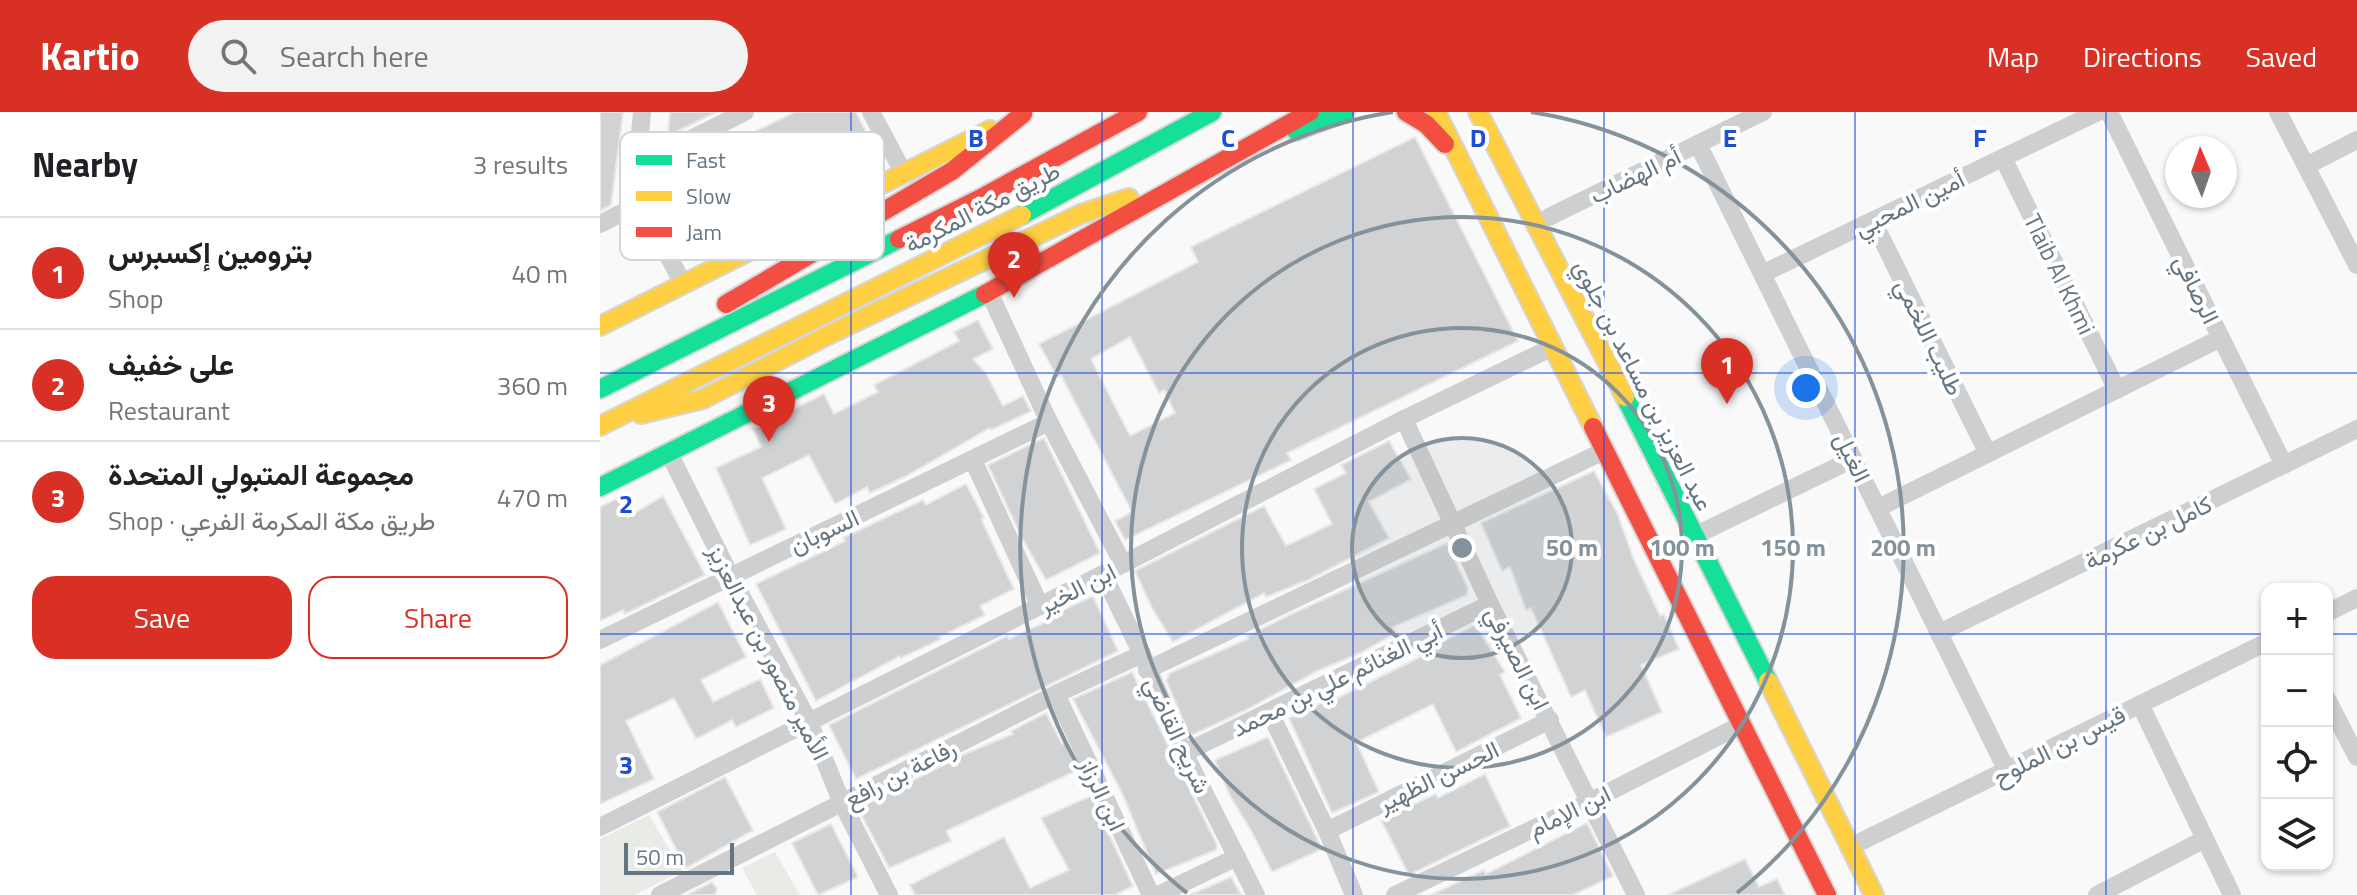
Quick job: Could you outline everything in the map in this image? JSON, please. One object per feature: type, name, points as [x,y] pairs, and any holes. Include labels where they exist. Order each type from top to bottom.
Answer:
[{"type":"main road","name":"طريق مكة المكرمة","points":[[884,247],[985,196],[1138,112]]},
{"type":"main road","name":"طريق مكة المكرمة","points":[[603,425],[1044,204],[1212,112]]},
{"type":"main road","points":[[600,487],[989,292],[1283,112]]},
{"type":"main road","points":[[1224,158],[1310,112]]},
{"type":"main road","points":[[1081,214],[1345,112]]},
{"type":"main road","points":[[1406,112],[1426,124],[1464,166]]},
{"type":"main road","points":[[1436,112],[1827,895]]},
{"type":"main road","name":"عبد العزيز بن مساعد بن جلوي","points":[[1478,112],[1661,466],[1874,895]]},
{"type":"main road","points":[[1499,112],[1585,290],[1590,333]]},
{"type":"main road","points":[[884,182],[1025,113]]},
{"type":"main road","points":[[884,212],[952,171],[1025,113]]},
{"type":"main road","points":[[603,425],[703,399],[1135,186]]},
{"type":"main road","points":[[600,326],[730,260]]},
{"type":"main road","points":[[600,381],[803,260]]},
{"type":"main road","name":"طريق مكة المكرمة","points":[[600,389],[857,260]]},
{"type":"street","points":[[640,132],[642,112]]},
{"type":"street","points":[[705,132],[745,112]]},
{"type":"street","points":[[871,112],[882,132]]},
{"type":"street","name":"أم الهضاب","points":[[1549,217],[1763,112]]},
{"type":"street","name":"أمين المحبي","points":[[1762,274],[2098,112]]},
{"type":"street","name":"الرصافي","points":[[2109,112],[2284,465]]},
{"type":"street","points":[[2278,112],[2357,265]]},
{"type":"street","points":[[884,136],[903,172]]},
{"type":"street","points":[[2306,166],[2357,140]]},
{"type":"street","name":"الغيل","points":[[1698,144],[2007,771]]},
{"type":"street","name":"Tlaib Al Khmi","points":[[2003,158],[2117,390]]},
{"type":"street","points":[[600,224],[620,214]]},
{"type":"street","name":"طليب اللخمي","points":[[1873,221],[1988,454]]},
{"type":"street","points":[[671,260],[683,284]]},
{"type":"street","points":[[989,292],[1049,422],[1123,564]]},
{"type":"street","points":[[1878,508],[2221,338]]},
{"type":"street","name":"ابن الخير","points":[[600,827],[1404,419],[1553,347]]},
{"type":"street","name":"ابن الصيرفي","points":[[1404,419],[1490,604],[1591,801],[1627,892]]},
{"type":"street","name":"السوبان","points":[[600,640],[1049,422]]},
{"type":"street","name":"كامل بن عكرمة","points":[[1939,633],[2357,429]]},
{"type":"street","name":"رفاعة بن رافع","points":[[660,895],[1056,694],[1145,662],[1604,451]]},
{"type":"street","name":"الأمير منصور بن عبدالعزيز","points":[[669,453],[809,722],[842,803],[889,895]]},
{"type":"street","points":[[1694,536],[1853,459]]},
{"type":"street","points":[[973,460],[1040,606]]},
{"type":"street","name":"شريح القاضي","points":[[1103,574],[1184,753],[1256,895]]},
{"type":"street","points":[[2333,610],[2357,598]]},
{"type":"street","name":"أبي الغنائم علي بن محمد","points":[[1184,753],[1490,604]]},
{"type":"street","name":"قيس بن الملوح","points":[[1850,847],[2261,645]]},
{"type":"street","name":"ابن الرزاز","points":[[1056,694],[1151,895]]},
{"type":"street","points":[[2140,704],[2232,895]]},
{"type":"street","points":[[2333,711],[2357,757]]},
{"type":"street","points":[[1270,713],[1354,895]]},
{"type":"street","name":"الحسن الظهير","points":[[1327,831],[1550,720]]},
{"type":"street","name":"ابن الإمام","points":[[1395,895],[1741,725]]},
{"type":"street","points":[[2097,895],[2205,839]]},
{"type":"street","points":[[1158,895],[1237,857]]},
{"type":"shaded area","points":[[649,815],[682,871],[635,895],[600,895],[600,839]]},
{"type":"shaded area","points":[[775,852],[800,895],[757,895],[742,868]]},
{"type":"building","points":[[600,112],[623,112],[611,205],[600,211]]},
{"type":"building","points":[[670,112],[716,112],[676,132],[668,132]]},
{"type":"building","points":[[795,112],[856,112],[866,132],[754,132]]},
{"type":"building","points":[[1415,137],[1518,341],[1287,453],[1291,460],[1125,540],[1115,521],[1132,512],[1061,375],[1057,377],[1039,344],[1198,262],[1191,247]],"holes":[[[1130,337],[1159,393],[1164,390],[1175,413],[1130,436],[1091,359]]]},
{"type":"building","points":[[978,320],[993,349],[973,359],[986,373],[1003,406],[1023,396],[1031,411],[990,428],[906,476],[870,493],[867,487],[835,504],[809,455],[762,478],[786,529],[750,545],[716,468],[761,447],[753,429],[824,394],[834,414],[878,392],[874,385],[959,341],[954,332]]},
{"type":"building","points":[[1044,438],[1100,553],[1046,580],[1022,538],[988,465]]},
{"type":"building","points":[[1389,441],[1411,479],[1369,502],[1389,538],[1310,579],[1266,597],[1264,593],[1173,642],[1152,608],[1135,571],[1264,506],[1286,546],[1332,524],[1314,489],[1346,473],[1341,465]]},
{"type":"building","points":[[1594,471],[1617,513],[1634,560],[1660,616],[1664,614],[1679,649],[1641,665],[1662,712],[1606,737],[1585,690],[1571,697],[1531,608],[1526,610],[1510,567],[1502,571],[1481,523]]},
{"type":"building","points":[[966,484],[1014,589],[980,606],[985,615],[816,701],[756,584],[845,541],[843,538],[923,500],[926,505]]},
{"type":"building","points":[[663,496],[705,575],[625,614],[623,610],[600,621],[600,507],[618,498],[628,517]]},
{"type":"building","points":[[1447,543],[1468,588],[1467,595],[1393,627],[1396,633],[1360,653],[1317,671],[1246,710],[1189,734],[1166,680],[1170,673]]},
{"type":"building","points":[[1093,596],[1118,651],[856,779],[829,725],[1007,636],[1009,639],[1052,619],[1050,616]]},
{"type":"building","points":[[718,602],[746,657],[701,680],[713,702],[760,679],[774,708],[736,727],[732,720],[696,739],[674,698],[626,721],[654,779],[600,804],[600,665]]},
{"type":"building","points":[[1475,625],[1505,672],[1500,675],[1521,718],[1456,752],[1433,704],[1359,741],[1357,744],[1379,792],[1332,813],[1289,718],[1336,696],[1338,698],[1420,657],[1418,654]]},
{"type":"building","points":[[1132,672],[1217,845],[1216,850],[1156,874],[1122,793],[1073,699]]},
{"type":"building","points":[[1046,713],[1078,770],[946,831],[951,841],[889,868],[858,808],[965,754],[1013,734],[1011,731]]},
{"type":"building","points":[[1268,737],[1322,849],[1272,872],[1230,796],[1215,760]]},
{"type":"building","points":[[1485,774],[1510,826],[1409,875],[1381,820],[1436,794],[1438,798]]},
{"type":"building","points":[[725,777],[753,830],[686,868],[657,812]]},
{"type":"building","points":[[1091,796],[1133,886],[1115,895],[915,895],[910,885],[1004,837],[1030,888],[1069,870],[1041,818]]},
{"type":"building","points":[[1587,823],[1613,876],[1573,895],[1431,895],[1484,870],[1486,874]]},
{"type":"building","points":[[831,824],[858,877],[818,895],[792,843]]},
{"type":"building","points":[[1745,859],[1759,887],[1777,879],[1785,895],[1668,895]]},
{"type":"building","points":[[1231,877],[1241,895],[1190,895]]},
{"type":"building","points":[[712,882],[717,889],[715,895],[687,895]]},
{"type":"traffic: fast","points":[[1022,215],[1212,112]]},
{"type":"traffic: fast","points":[[1296,131],[1345,112]]},
{"type":"traffic: fast","points":[[884,247],[899,239]]},
{"type":"traffic: fast","points":[[600,389],[857,260]]},
{"type":"traffic: fast","points":[[600,487],[985,294]]},
{"type":"traffic: fast","points":[[1625,397],[1768,681]]},
{"type":"traffic: slow","points":[[1436,112],[1593,427]]},
{"type":"traffic: slow","points":[[1478,112],[1625,397]]},
{"type":"traffic: slow","points":[[884,183],[990,130]]},
{"type":"traffic: slow","points":[[641,414],[703,399],[828,335],[1081,214],[1129,198]]},
{"type":"traffic: slow","points":[[600,426],[1022,215]]},
{"type":"traffic: slow","points":[[600,326],[731,260]]},
{"type":"traffic: slow","points":[[1768,681],[1874,895]]},
{"type":"traffic: jam","points":[[899,239],[1138,112]]},
{"type":"traffic: jam","points":[[985,294],[1310,112]]},
{"type":"traffic: jam","points":[[1406,112],[1426,124],[1445,144]]},
{"type":"traffic: jam","points":[[884,211],[952,171],[1023,114]]},
{"type":"traffic: jam","points":[[726,304],[801,260]]},
{"type":"traffic: jam","points":[[1593,427],[1827,895]]},
{"type":"place","name":"على خفيف","points":[[1014,298]]},
{"type":"place","name":"بترومين إكسبرس","points":[[1727,404]]},
{"type":"place","name":"مجموعة المتبولي المتحدة","points":[[769,442]]}]
